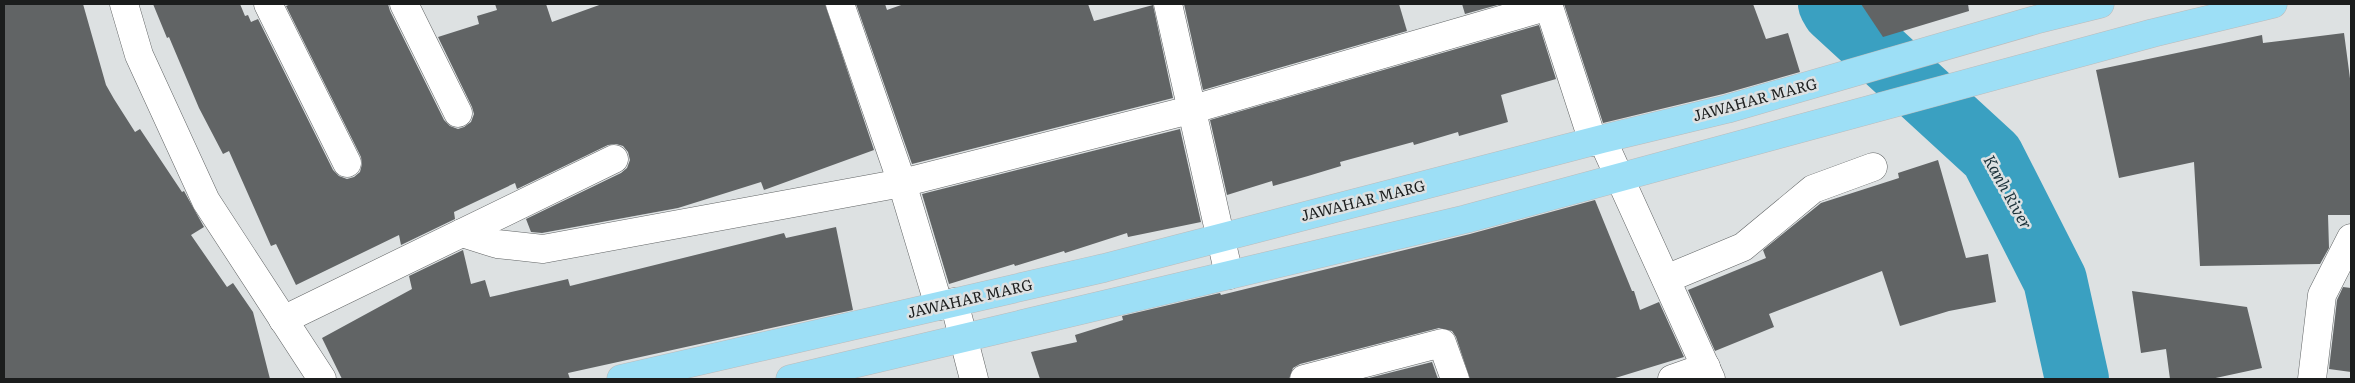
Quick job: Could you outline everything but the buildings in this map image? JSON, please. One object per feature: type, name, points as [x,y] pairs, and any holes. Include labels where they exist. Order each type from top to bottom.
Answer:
[{"type":"main road","name":"JAWAHAR MARG","points":[[621,379],[1104,268],[1598,140],[1727,109],[2036,20],[2100,4]]},
{"type":"main road","points":[[790,379],[1466,219],[2082,53],[2273,4]]},
{"type":"street","points":[[124,4],[139,55],[206,201],[322,379]]},
{"type":"street","points":[[268,4],[347,163]]},
{"type":"street","points":[[404,4],[458,113]]},
{"type":"street","points":[[840,4],[902,183],[947,304],[964,338],[974,379]]},
{"type":"street","points":[[1168,4],[1190,110],[1229,275]]},
{"type":"street","points":[[462,233],[497,244],[543,249],[902,183],[1190,110],[1549,5],[1598,140],[1620,178],[1709,373],[1672,379]]},
{"type":"street","points":[[283,320],[614,159]]},
{"type":"street","points":[[1666,279],[1743,247],[1813,189],[1872,167]]},
{"type":"street","points":[[2312,379],[2322,295],[2351,238]]},
{"type":"street","points":[[1304,379],[1442,343],[1456,379]]},
{"type":"waterway","name":"Kanh River","points":[[1830,4],[1834,11],[1992,156],[2055,280],[2077,379]]}]
